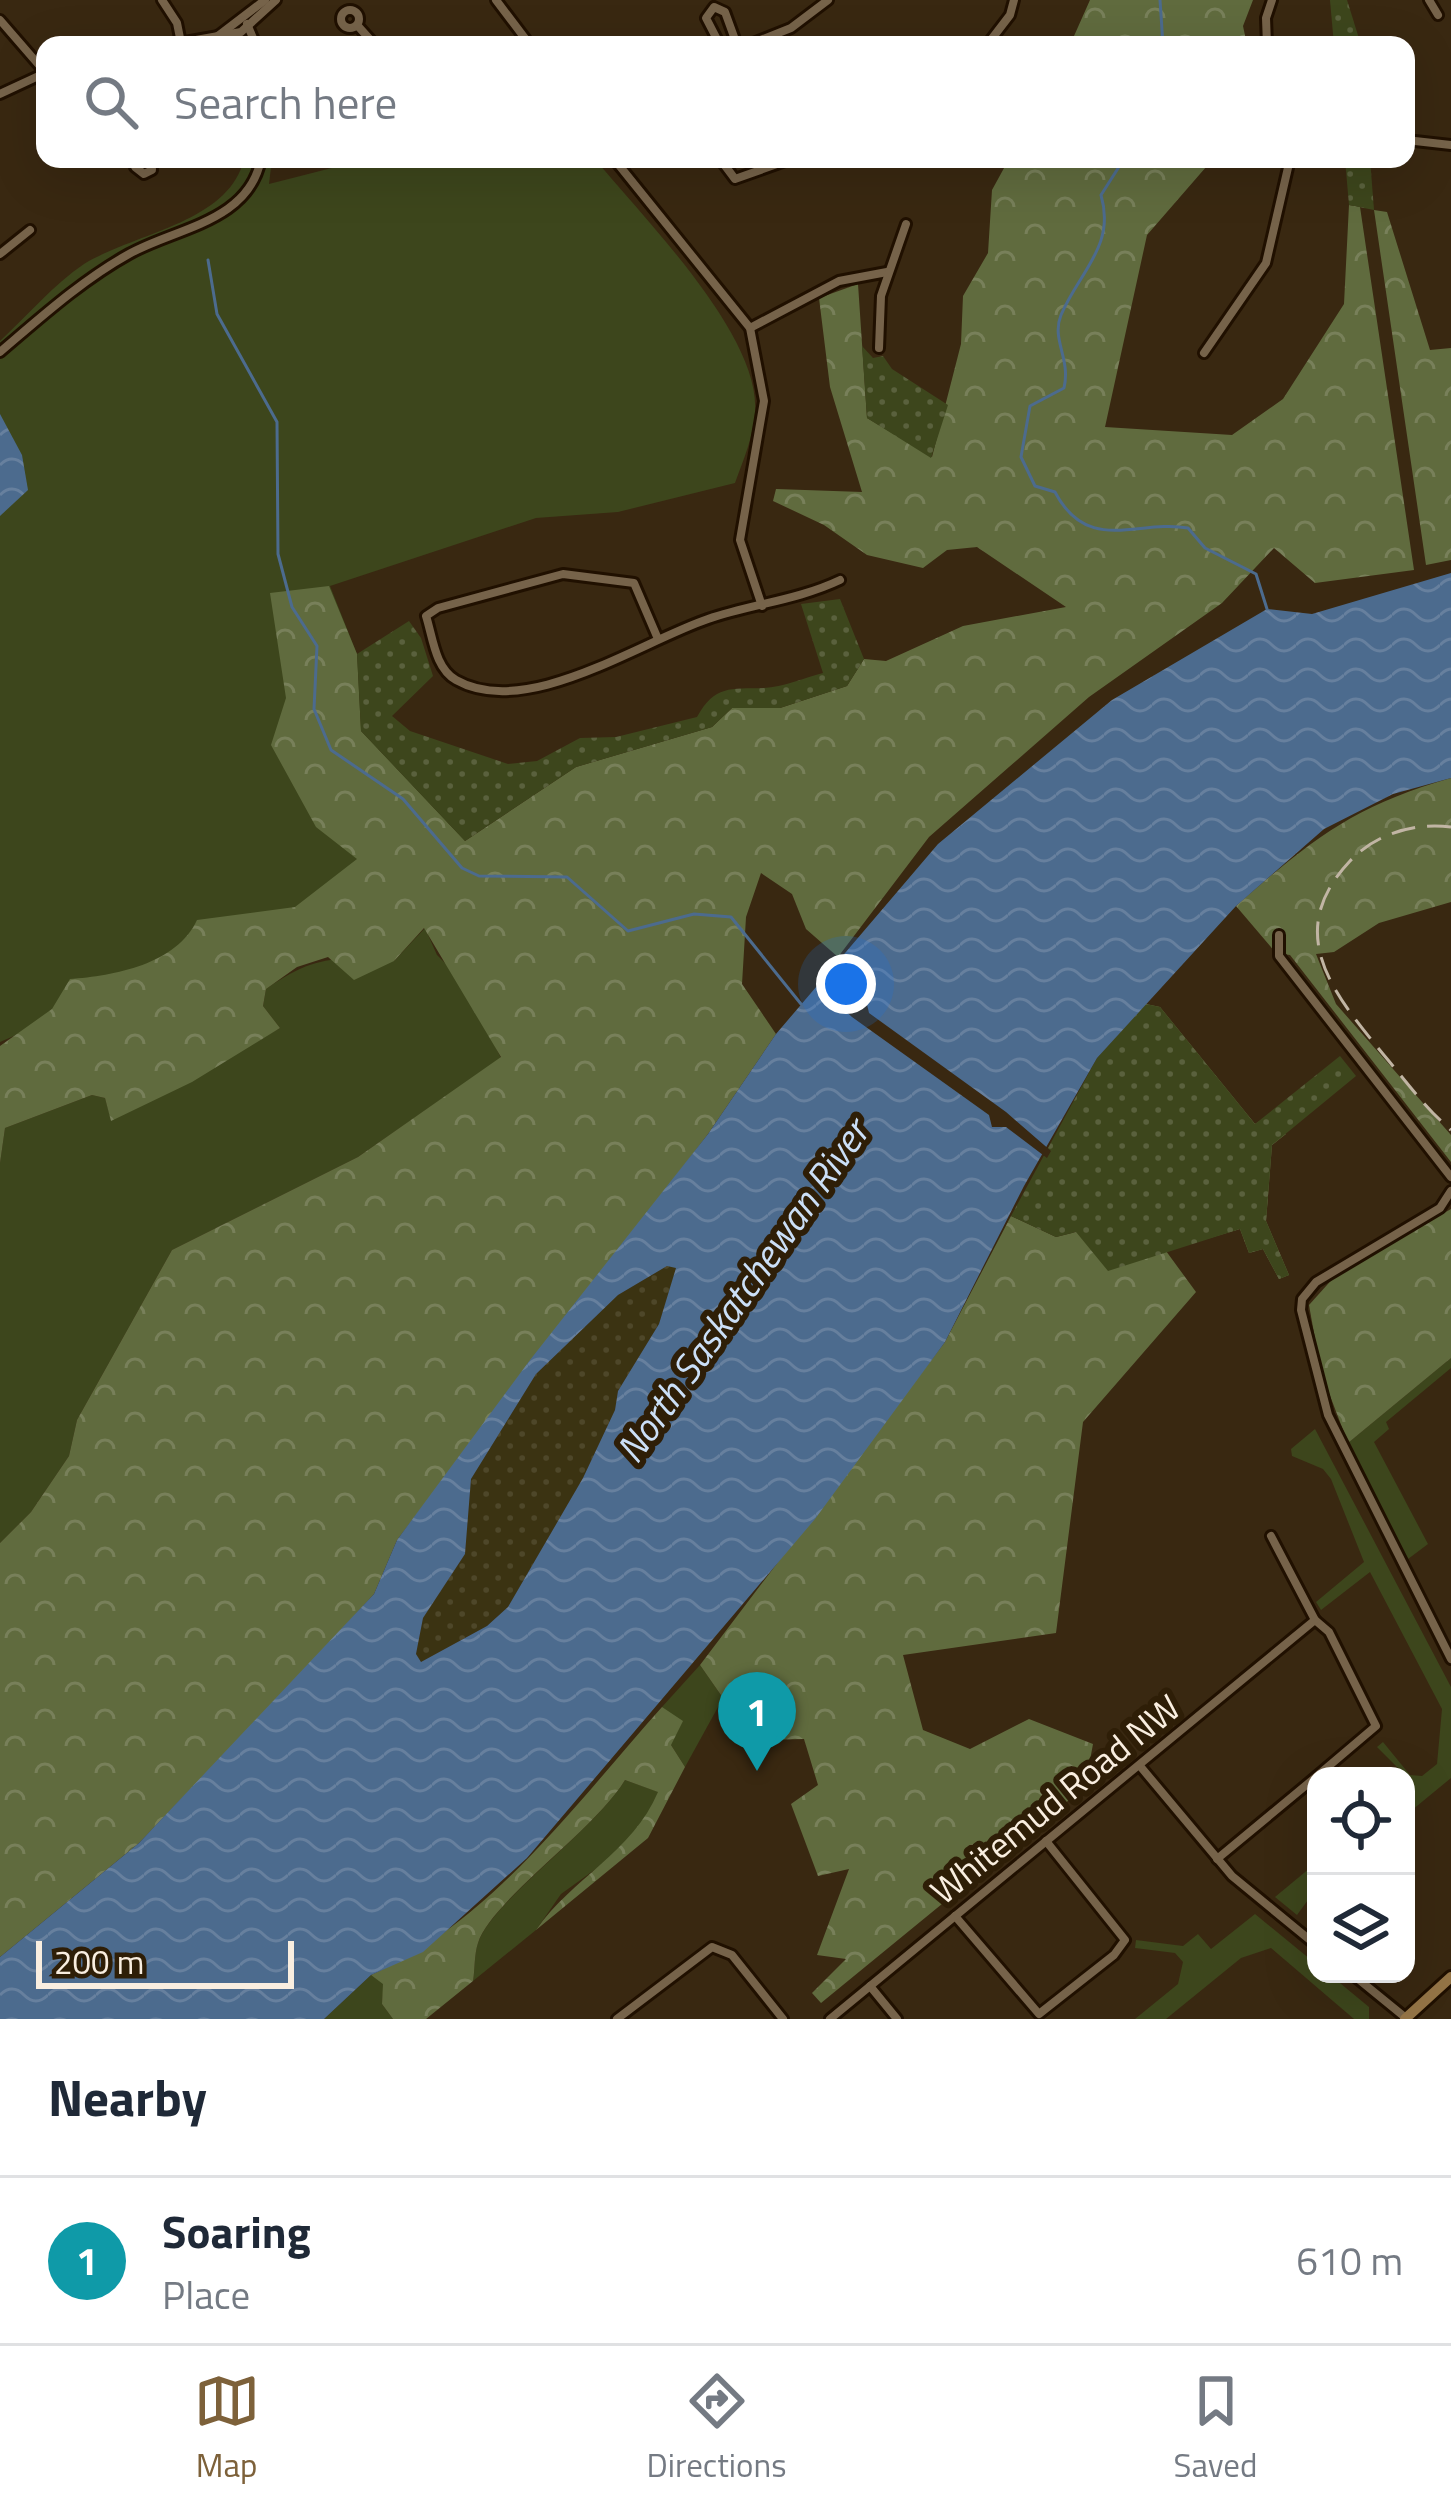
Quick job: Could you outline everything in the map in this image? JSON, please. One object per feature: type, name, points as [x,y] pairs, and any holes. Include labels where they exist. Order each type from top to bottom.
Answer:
[{"type":"street","points":[[162,0],[180,36]]},
{"type":"street","points":[[245,36],[243,26],[265,0]]},
{"type":"street","points":[[222,36],[276,0]]},
{"type":"street","points":[[496,0],[523,36]]},
{"type":"street","points":[[771,36],[791,28],[828,0]]},
{"type":"street","points":[[1266,36],[1265,19],[1272,0]]},
{"type":"street","points":[[1429,0],[1438,15]]},
{"type":"street","points":[[992,36],[1012,1]]},
{"type":"street","points":[[715,36],[706,18],[714,7],[725,11],[734,36]]},
{"type":"street","points":[[0,20],[36,62]]},
{"type":"street","points":[[357,25],[367,36]]},
{"type":"street","points":[[243,26],[250,36]]},
{"type":"street","points":[[0,94],[36,76]]},
{"type":"street","points":[[1415,141],[1451,145]]},
{"type":"street","points":[[0,352],[128,254],[225,212],[245,193],[257,168]]},
{"type":"street","points":[[621,168],[750,328],[764,401],[740,540],[762,606]]},
{"type":"street","points":[[727,168],[735,179],[766,168]]},
{"type":"street","points":[[1204,353],[1266,263],[1288,168]]},
{"type":"street","points":[[879,348],[886,272],[906,224]]},
{"type":"street","points":[[0,254],[30,230]]},
{"type":"street","points":[[750,328],[839,281],[886,272]]},
{"type":"street","points":[[658,639],[634,583],[593,574],[526,581],[426,616],[442,670],[491,692],[588,671],[658,639],[840,580]]},
{"type":"street","points":[[1280,935],[1279,956],[1451,1177]]},
{"type":"street","points":[[1451,1191],[1440,1208],[1316,1282],[1302,1299],[1301,1310],[1328,1415],[1451,1659]]},
{"type":"street","points":[[1271,1536],[1315,1620],[1329,1632],[1376,1726],[1328,1767]]},
{"type":"street","name":"Whitemud Road NW","points":[[830,2019],[1315,1620]]},
{"type":"street","points":[[1140,1766],[1217,1859],[1307,1938]]},
{"type":"street","points":[[1217,1859],[1307,1784]]},
{"type":"street","points":[[955,1916],[1039,2014],[1114,1955],[1125,1940],[1046,1841]]},
{"type":"street","points":[[617,2019],[712,1947],[732,1955],[784,2019]]},
{"type":"street","points":[[1363,1983],[1406,2019],[1451,1977]]},
{"type":"street","points":[[870,1986],[897,2019]]},
{"type":"green space","points":[[1090,0],[1253,0],[1243,26],[1245,36],[1074,36]]},
{"type":"green space","points":[[1330,0],[1347,0],[1358,36],[1333,36]]},
{"type":"green space","points":[[240,168],[271,168],[269,184],[332,168],[603,168],[695,279],[739,348],[752,381],[755,412],[750,439],[735,483],[618,512],[536,518],[330,586],[357,654],[361,731],[465,841],[0,1042],[0,341],[84,264],[200,212],[235,181]]},
{"type":"green space","points":[[1004,168],[1205,168],[1147,235],[1105,427],[1232,435],[1283,399],[1344,304],[1349,205],[1360,207],[1414,570],[1315,583],[1274,548],[1222,603],[1089,697],[929,837],[838,957],[806,929],[792,894],[761,873],[746,917],[742,984],[776,1034],[708,1134],[397,1540],[374,1594],[139,1843],[0,1957],[0,1543],[31,1512],[69,1456],[77,1420],[172,1250],[358,1157],[501,1057],[424,928],[394,961],[354,980],[328,957],[297,967],[266,989],[263,1006],[280,1028],[192,1082],[111,1121],[105,1098],[92,1095],[5,1128],[0,1163],[0,1046],[52,1009],[70,979],[143,965],[175,947],[197,920],[295,907],[357,859],[316,827],[271,745],[286,698],[270,593],[329,586],[357,654],[361,731],[465,841],[576,767],[712,727],[732,708],[780,708],[847,686],[864,659],[886,661],[963,626],[1066,607],[977,547],[947,550],[923,568],[867,555],[824,525],[773,501],[776,489],[862,492],[830,387],[819,298],[858,284],[867,418],[932,457],[961,344],[963,296],[988,253],[992,190]]},
{"type":"green space","points":[[1346,168],[1371,168],[1374,210],[1349,205]]},
{"type":"green space","points":[[1374,210],[1387,212],[1430,350],[1451,348],[1451,560],[1426,565]]},
{"type":"green space","points":[[862,346],[873,358],[883,356],[892,369],[948,405],[931,458],[867,418]]},
{"type":"green space","points":[[840,599],[864,659],[847,686],[780,708],[732,708],[712,727],[576,767],[465,841],[361,731],[357,654],[409,621],[421,638],[433,676],[392,716],[410,731],[508,764],[537,761],[580,738],[616,737],[697,717],[710,699],[725,691],[771,687],[823,673],[801,604]]},
{"type":"green space","points":[[1451,778],[1451,902],[1379,923],[1334,952],[1316,954],[1336,1004],[1451,1135],[1451,1162],[1290,955],[1276,953],[1236,906],[1287,862],[1360,813]]},
{"type":"green space","points":[[425,928],[437,955],[462,980],[501,1058],[358,1157],[172,1250],[77,1420],[69,1456],[31,1512],[0,1543],[0,1163],[5,1128],[92,1095],[105,1098],[111,1119],[280,1028],[263,1006],[266,989],[283,978],[327,961],[394,961]]},
{"type":"green space","points":[[1146,1004],[1160,1007],[1255,1124],[1263,1119],[1286,1134],[1272,1145],[1266,1221],[1289,1275],[1279,1279],[1263,1249],[1249,1253],[1240,1229],[1166,1251],[1196,1292],[1083,1422],[1056,1633],[903,1655],[923,1730],[970,1749],[1029,1719],[1093,1744],[1085,1787],[821,2003],[812,1993],[846,1959],[817,1955],[849,1869],[818,1876],[791,1804],[818,1785],[804,1739],[768,1740],[756,1714],[723,1698],[700,1665],[945,1342],[1011,1216],[1056,1237],[1116,1222]]},
{"type":"green space","points":[[1146,1004],[1160,1007],[1255,1124],[1340,1056],[1356,1076],[1272,1145],[1266,1221],[1289,1275],[1279,1279],[1263,1249],[1249,1253],[1240,1229],[1108,1271],[1076,1232],[1056,1237],[1011,1216],[1097,1058]]},
{"type":"green space","points":[[1451,1209],[1451,1358],[1348,1443],[1321,1372],[1309,1305],[1336,1275]]},
{"type":"green space","points":[[1451,1358],[1451,1368],[1386,1422],[1389,1429],[1374,1442],[1428,1544],[1408,1559],[1348,1443]]},
{"type":"green space","points":[[1315,1429],[1451,1687],[1451,1778],[1415,1808],[1415,1775],[1422,1776],[1437,1764],[1442,1709],[1370,1572],[1321,1610],[1316,1602],[1364,1562],[1331,1479],[1323,1469],[1292,1456],[1291,1449]]},
{"type":"green space","points":[[700,1665],[723,1698],[685,1767],[671,1745],[662,1707]]},
{"type":"green space","points":[[662,1707],[683,1721],[671,1745],[685,1767],[648,1838],[536,1930],[647,1813],[658,1792],[625,1780],[487,1926],[477,1948],[473,1981],[426,2019],[393,2019],[382,2004],[383,1984],[371,1975],[414,1952],[493,1892],[564,1820]]},
{"type":"green space","points":[[1383,1742],[1403,1767],[1397,1767],[1377,1747]]},
{"type":"green space","points":[[625,1780],[659,1792],[644,1822],[611,1858],[561,1894],[536,1930],[473,1981],[477,1948],[487,1926]]},
{"type":"green space","points":[[1307,1870],[1307,1901],[1297,1915],[1275,1897]]},
{"type":"green space","points":[[1255,1914],[1307,1957],[1307,1979],[1271,1948],[1241,1958],[1166,2019],[1135,2019],[1178,1984],[1183,1962],[1175,1953],[1135,1948],[1136,1940],[1183,1946],[1198,1934],[1211,1949]]},
{"type":"green space","points":[[371,1975],[384,1983],[382,2004],[393,2019],[324,2019]]},
{"type":"green space","points":[[1312,1983],[1340,1983],[1369,2007],[1369,2019],[1354,2019]]},
{"type":"sand","points":[[667,1266],[677,1267],[659,1324],[618,1391],[615,1410],[583,1478],[508,1607],[487,1626],[421,1662],[416,1654],[423,1618],[465,1554],[471,1479],[536,1374],[618,1295]]},
{"type":"water","points":[[0,414],[22,455],[28,490],[0,516]]},
{"type":"water","name":"North Saskatchewan River","points":[[1451,573],[1451,778],[1393,794],[1324,829],[1236,906],[1097,1058],[1024,1186],[945,1342],[815,1519],[527,1858],[423,1952],[371,1975],[324,2019],[0,2019],[0,1957],[139,1843],[374,1594],[397,1540],[530,1360],[708,1134],[776,1034],[938,844],[1112,700],[1267,609],[1312,614]],"holes":[[[667,1266],[676,1268],[659,1324],[618,1391],[615,1410],[583,1478],[508,1607],[487,1626],[421,1662],[416,1654],[423,1618],[465,1554],[471,1479],[536,1374],[618,1295]]]},
{"type":"pier","points":[[817,974],[853,1000],[866,1000],[869,1013],[1006,1112],[1051,1151],[1047,1158],[1006,1127],[992,1127],[989,1115],[852,1017],[812,980]]},
{"type":"waterway","points":[[1160,0],[1162,36]]},
{"type":"waterway","points":[[1118,168],[1101,195],[1104,229],[1100,244],[1061,315],[1064,388],[1030,406],[1021,457],[1035,486],[1055,492],[1083,523],[1115,530],[1188,528],[1205,548],[1256,574],[1267,609]]},
{"type":"waterway","points":[[208,260],[217,314],[277,422],[278,554],[292,607],[317,646],[314,709],[331,750],[403,799],[462,868],[479,876],[567,877],[628,931],[694,914],[731,917],[801,1004]]},
{"type":"railway","points":[[1451,827],[1396,832],[1360,852],[1330,888],[1320,913],[1318,938],[1333,986],[1348,1009],[1451,1130]]},
{"type":"place","name":"Soaring","points":[[757,1771]]}]
